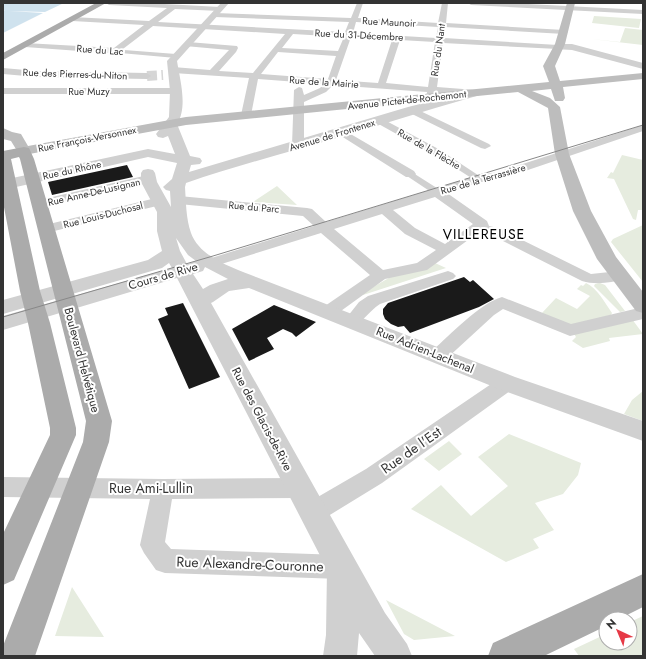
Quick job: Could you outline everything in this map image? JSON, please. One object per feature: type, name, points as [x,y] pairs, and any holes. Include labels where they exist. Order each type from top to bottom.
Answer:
[{"type":"main road","points":[[3,57],[102,3]]},
{"type":"main road","points":[[557,103],[556,85],[544,68],[558,46],[564,32],[570,6]]},
{"type":"main road","points":[[481,92],[527,76],[520,81],[521,88],[549,102],[557,103],[565,110],[572,138],[565,157],[582,211],[607,259],[643,306]]},
{"type":"main road","name":"Avenue Pictet-de-Rochemont","points":[[170,123],[246,115],[299,106],[432,94],[481,92],[643,76]]},
{"type":"main road","name":"Rue François-Versonnex","points":[[4,156],[170,123]]},
{"type":"main road","points":[[3,569],[63,435],[63,428],[35,306],[5,184],[3,162],[6,134],[16,137],[24,151]]},
{"type":"main road","name":"Boulevard Helvétique","points":[[17,656],[96,442],[99,421],[24,151]]},
{"type":"main road","points":[[506,656],[643,590]]},
{"type":"street","name":"Rue Maunoir","points":[[109,3],[220,9],[354,20],[564,32]]},
{"type":"street","points":[[299,106],[323,90],[331,82],[360,3]]},
{"type":"street","name":"Rue du Nant","points":[[432,94],[445,3]]},
{"type":"street","points":[[479,27],[479,15],[476,3],[570,6],[643,12]]},
{"type":"street","points":[[111,51],[120,49],[151,23],[174,7]]},
{"type":"street","points":[[134,157],[160,141],[175,117],[176,91],[170,73],[172,61],[220,9]]},
{"type":"street","name":"Rue du 31-Décembre","points":[[72,19],[572,47],[643,66]]},
{"type":"street","points":[[246,115],[255,76],[277,50],[290,31]]},
{"type":"street","points":[[381,86],[397,37]]},
{"type":"street","points":[[188,44],[234,48],[212,73]]},
{"type":"street","name":"Rue du Lac","points":[[25,45],[176,56]]},
{"type":"street","points":[[277,50],[341,54]]},
{"type":"street","name":"Rue des Pierres-du-Niton","points":[[3,71],[38,74],[147,76]]},
{"type":"street","name":"Rue de la Mairie","points":[[170,73],[212,73],[381,86],[432,94]]},
{"type":"street","points":[[298,145],[299,80]]},
{"type":"street","name":"Rue Muzy","points":[[3,91],[176,91]]},
{"type":"street","name":"Avenue de Frontenex","points":[[180,180],[412,110],[481,92]]},
{"type":"street","name":"Avenue de Frontenex","points":[[412,110],[424,105],[432,94]]},
{"type":"street","points":[[412,110],[485,146]]},
{"type":"street","name":"Rue de la Flèche","points":[[379,120],[440,154],[479,179]]},
{"type":"street","points":[[170,123],[184,161]]},
{"type":"street","name":"Rue de la Terrassière","points":[[323,228],[479,179],[500,175],[565,157],[643,128]]},
{"type":"street","points":[[342,132],[437,192],[482,224],[482,228],[493,231],[587,278],[594,279],[619,276]]},
{"type":"street","name":"Avenue de Frontenex","points":[[134,157],[162,154],[184,161],[252,159]]},
{"type":"street","name":"Rue des Glacis-de-Rive","points":[[134,157],[148,176],[165,212],[168,240],[177,262],[201,303],[373,625],[395,656]]},
{"type":"street","name":"Rue du Rhône","points":[[5,184],[134,157]]},
{"type":"street","name":"Rue Adrien-Lachenal","points":[[184,161],[177,187],[180,224],[183,235],[198,254],[210,262],[250,282],[507,382],[643,431]]},
{"type":"street","points":[[148,176],[166,181],[180,180]]},
{"type":"street","name":"Rue Anne-De-Lusignan","points":[[39,204],[148,176]]},
{"type":"street","points":[[160,202],[166,191],[180,180]]},
{"type":"street","name":"Rue du Parc","points":[[179,200],[307,212],[323,228],[380,275]]},
{"type":"street","name":"Rue Louis-Duchosal","points":[[46,229],[160,202]]},
{"type":"street","points":[[383,208],[410,231],[446,250]]},
{"type":"street","points":[[328,312],[380,275],[422,267],[482,224]]},
{"type":"street","name":"Cours de Rive","points":[[3,323],[35,306],[177,262],[210,262],[323,228]]},
{"type":"street","points":[[352,321],[365,306],[374,300],[448,276]]},
{"type":"street","points":[[201,303],[209,292],[221,286],[250,282]]},
{"type":"street","points":[[440,355],[488,311],[502,302],[570,330],[643,314]]},
{"type":"street","name":"Cours de Rive","points":[[3,307],[35,306]]},
{"type":"street","name":"Rue de l'Est","points":[[312,513],[374,476],[507,382]]},
{"type":"street","name":"Rue Ami-Lullin","points":[[3,487],[163,489],[299,488]]},
{"type":"street","name":"Rue Alexandre-Couronne","points":[[163,489],[152,545],[166,560],[341,567]]},
{"type":"street","name":"Rue des Glacis-de-Rive","points":[[340,656],[343,635],[341,567]]},
{"type":"shaded area","points":[[594,16],[641,19],[639,28],[592,23]]},
{"type":"shaded area","points":[[625,28],[643,30],[643,45],[591,39],[620,42]]},
{"type":"shaded area","points":[[622,155],[643,160],[643,210],[638,210],[636,220],[633,219],[614,179],[607,178],[611,172],[613,173]]},
{"type":"shaded area","points":[[277,186],[297,205],[253,202]]},
{"type":"shaded area","points":[[643,225],[643,282],[611,242],[613,239]]},
{"type":"shaded area","points":[[435,263],[446,268],[363,295],[361,294],[394,275]]},
{"type":"shaded area","points":[[586,283],[601,296],[612,313],[611,315],[572,326],[541,314],[556,298],[577,309],[590,296],[577,289]]},
{"type":"shaded area","points":[[600,283],[605,285],[625,311],[620,312],[594,286],[595,284]]},
{"type":"shaded area","points":[[632,319],[643,334],[609,338],[610,341],[583,348],[572,341],[576,337],[574,334]]},
{"type":"shaded area","points":[[643,391],[643,421],[624,414],[632,400]]},
{"type":"shaded area","points":[[509,434],[581,463],[578,475],[563,494],[535,503],[554,530],[533,539],[539,548],[506,562],[411,509],[441,485],[471,516],[508,486],[478,457]]},
{"type":"shaded area","points":[[449,441],[462,454],[439,471],[424,459]]},
{"type":"shaded area","points":[[72,587],[104,637],[55,636]]},
{"type":"shaded area","points":[[386,600],[455,636],[414,640],[404,634]]},
{"type":"shaded area","points":[[643,616],[643,656],[579,656],[574,649],[598,638],[598,651],[638,651],[638,618]]},
{"type":"water","points":[[3,3],[64,3],[45,12],[9,11],[43,13],[3,33],[3,11],[5,11],[3,10]]},
{"type":"building","points":[[127,165],[133,177],[52,195],[48,182]]},
{"type":"building","points":[[464,277],[470,282],[473,280],[494,299],[479,307],[410,333],[404,326],[398,327],[385,319],[383,309],[388,303]]},
{"type":"building","points":[[183,303],[220,377],[189,389],[158,319],[168,315],[165,308]]},
{"type":"building","points":[[274,305],[316,322],[296,337],[292,333],[283,329],[267,338],[274,349],[249,361],[232,329]]},
{"type":"tunnel","points":[[147,76],[163,75]]},
{"type":"tram line","points":[[3,317],[213,256],[643,125]]},
{"type":"district","name":"VILLEREUSE","points":[[484,234]]}]
